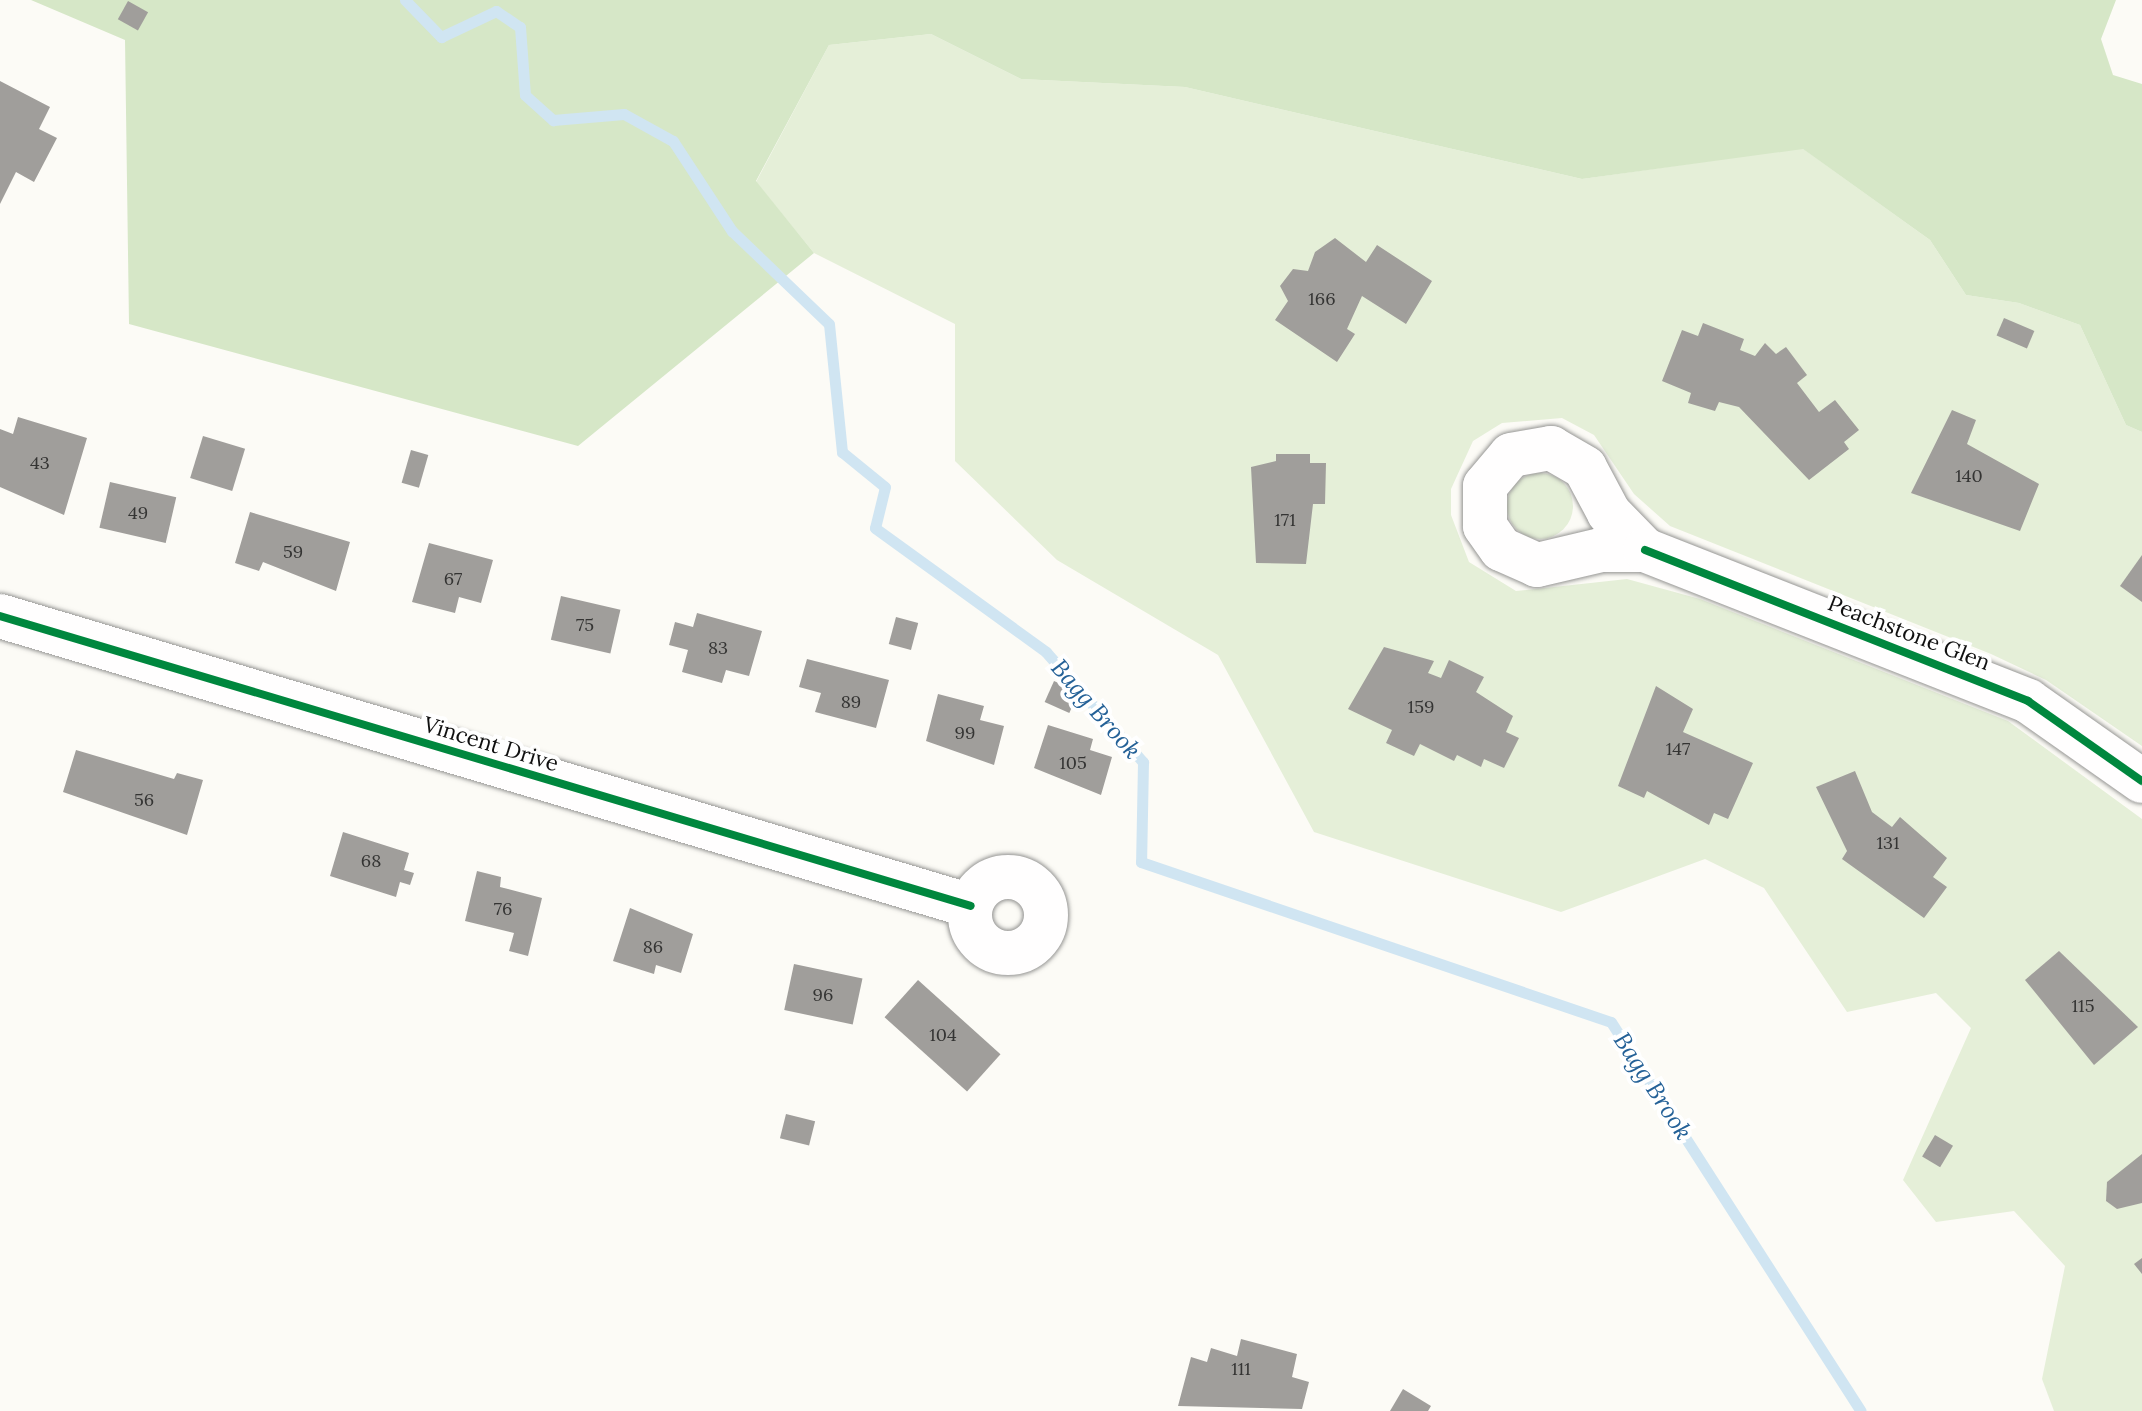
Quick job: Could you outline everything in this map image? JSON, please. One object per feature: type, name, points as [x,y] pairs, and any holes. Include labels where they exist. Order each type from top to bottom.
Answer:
[{"type":"street","name":"Peachstone Glen","points":[[1645,550],[2028,701],[2142,781]]},
{"type":"street","name":"Vincent Drive","points":[[0,616],[971,906]]},
{"type":"green space","points":[[31,0],[2116,0],[2101,39],[2113,75],[2142,84],[2142,432],[2126,425],[2080,325],[2019,303],[1966,295],[1930,240],[1803,149],[1582,179],[1185,87],[1021,79],[931,34],[829,45],[756,181],[814,253],[578,446],[129,324],[125,40]]},
{"type":"green space","points":[[931,34],[1021,79],[1185,87],[1582,179],[1802,148],[1930,240],[1966,295],[2019,303],[2080,325],[2126,425],[2142,432],[2142,746],[2046,680],[1991,654],[1670,526],[1634,494],[1594,435],[1562,418],[1502,423],[1473,441],[1451,489],[1451,515],[1469,562],[1516,591],[1627,579],[1700,599],[2008,721],[2142,819],[2142,1411],[2054,1411],[2042,1379],[2065,1266],[2014,1211],[1936,1222],[1903,1180],[1971,1028],[1936,993],[1847,1012],[1764,888],[1705,859],[1561,912],[1314,832],[1218,655],[1057,560],[955,461],[955,324],[814,253],[756,182],[829,45]]},
{"type":"green space","points":[[1546,473],[1564,482],[1571,493],[1571,519],[1564,530],[1553,537],[1534,539],[1516,530],[1509,519],[1507,500],[1516,482],[1527,475]]},
{"type":"building","points":[[128,1],[148,12],[138,31],[118,19]]},
{"type":"building","points":[[0,81],[50,107],[39,129],[57,138],[34,182],[16,172],[0,204]]},
{"type":"building","points":[[1335,238],[1366,262],[1377,245],[1432,281],[1406,324],[1362,296],[1347,329],[1355,334],[1337,362],[1275,320],[1288,301],[1280,286],[1293,269],[1308,271],[1315,252]]},
{"type":"building","points":[[2004,318],[2034,331],[2027,348],[1997,335]]},
{"type":"building","points":[[1703,323],[1744,339],[1740,350],[1755,356],[1765,343],[1776,354],[1786,347],[1807,375],[1797,383],[1819,412],[1835,400],[1859,430],[1844,442],[1849,449],[1809,480],[1739,407],[1719,402],[1715,411],[1688,403],[1691,393],[1662,381],[1682,330],[1698,336]]},
{"type":"building","points":[[1952,410],[1976,420],[1967,444],[2039,484],[2020,531],[1911,493]]},
{"type":"building","points":[[18,417],[87,438],[64,515],[0,487],[0,429],[13,434]]},
{"type":"building","points":[[203,436],[245,449],[232,491],[190,478]]},
{"type":"building","points":[[411,450],[428,455],[419,488],[402,483]]},
{"type":"building","points":[[1276,454],[1310,454],[1310,463],[1326,463],[1325,504],[1313,504],[1306,564],[1256,563],[1251,467],[1276,461]]},
{"type":"building","points":[[110,482],[176,497],[166,543],[99,528]]},
{"type":"building","points":[[250,512],[350,542],[336,591],[263,562],[259,571],[235,563]]},
{"type":"building","points":[[429,543],[493,560],[481,603],[459,597],[455,613],[412,602]]},
{"type":"building","points":[[2142,555],[2142,602],[2120,586]]},
{"type":"building","points":[[561,596],[620,610],[610,654],[551,640]]},
{"type":"building","points":[[697,613],[762,631],[749,676],[726,670],[722,683],[682,672],[688,650],[669,645],[675,622],[693,627]]},
{"type":"building","points":[[896,617],[918,623],[911,650],[889,644]]},
{"type":"building","points":[[1384,647],[1434,661],[1428,673],[1441,678],[1449,660],[1484,677],[1476,692],[1513,716],[1506,732],[1519,738],[1504,768],[1484,759],[1481,767],[1457,755],[1454,761],[1420,744],[1414,756],[1386,743],[1392,730],[1348,709]]},
{"type":"building","points":[[807,659],[889,680],[876,728],[815,712],[821,693],[799,687]]},
{"type":"building","points":[[1054,681],[1079,692],[1069,713],[1045,702]]},
{"type":"building","points":[[1656,686],[1693,709],[1683,732],[1753,763],[1728,819],[1714,813],[1709,825],[1647,791],[1644,798],[1618,786]]},
{"type":"building","points":[[938,694],[984,706],[980,720],[1004,726],[994,765],[926,741]]},
{"type":"building","points":[[1048,725],[1093,739],[1090,750],[1112,757],[1101,795],[1034,768]]},
{"type":"building","points":[[76,750],[174,779],[177,773],[203,780],[187,835],[63,792]]},
{"type":"building","points":[[1855,771],[1872,812],[1892,827],[1900,817],[1947,858],[1933,877],[1947,887],[1924,918],[1842,859],[1847,851],[1816,787]]},
{"type":"building","points":[[343,832],[409,853],[404,870],[414,873],[410,885],[400,882],[396,897],[330,876]]},
{"type":"building","points":[[477,871],[501,877],[500,887],[542,898],[528,956],[509,951],[514,933],[465,921]]},
{"type":"building","points":[[630,908],[693,934],[681,973],[656,965],[654,974],[613,961]]},
{"type":"building","points":[[2059,951],[2138,1027],[2094,1065],[2025,980]]},
{"type":"building","points":[[794,964],[862,979],[853,1025],[784,1010]]},
{"type":"building","points":[[918,980],[1000,1054],[967,1091],[885,1017]]},
{"type":"building","points":[[786,1114],[815,1121],[809,1146],[780,1138]]},
{"type":"building","points":[[1935,1135],[1953,1146],[1940,1167],[1922,1156]]},
{"type":"building","points":[[2142,1154],[2142,1203],[2117,1209],[2106,1201],[2107,1182]]},
{"type":"building","points":[[2142,1258],[2142,1274],[2134,1264]]},
{"type":"building","points":[[1241,1339],[1297,1354],[1292,1377],[1309,1382],[1302,1409],[1178,1406],[1191,1357],[1207,1362],[1211,1348],[1237,1356]]},
{"type":"building","points":[[1403,1389],[1431,1406],[1428,1411],[1390,1411]]},
{"type":"waterway","name":"Bagg Brook","points":[[405,0],[441,37],[496,11],[520,27],[525,95],[553,120],[624,114],[673,141],[732,231],[829,324],[842,452],[885,487],[875,528],[1046,652],[1143,762],[1141,862],[1611,1022],[1861,1411]]},
{"type":"cycle path","points":[[1645,550],[2028,701],[2142,781]]},
{"type":"cycle path","points":[[0,616],[971,906]]}]
